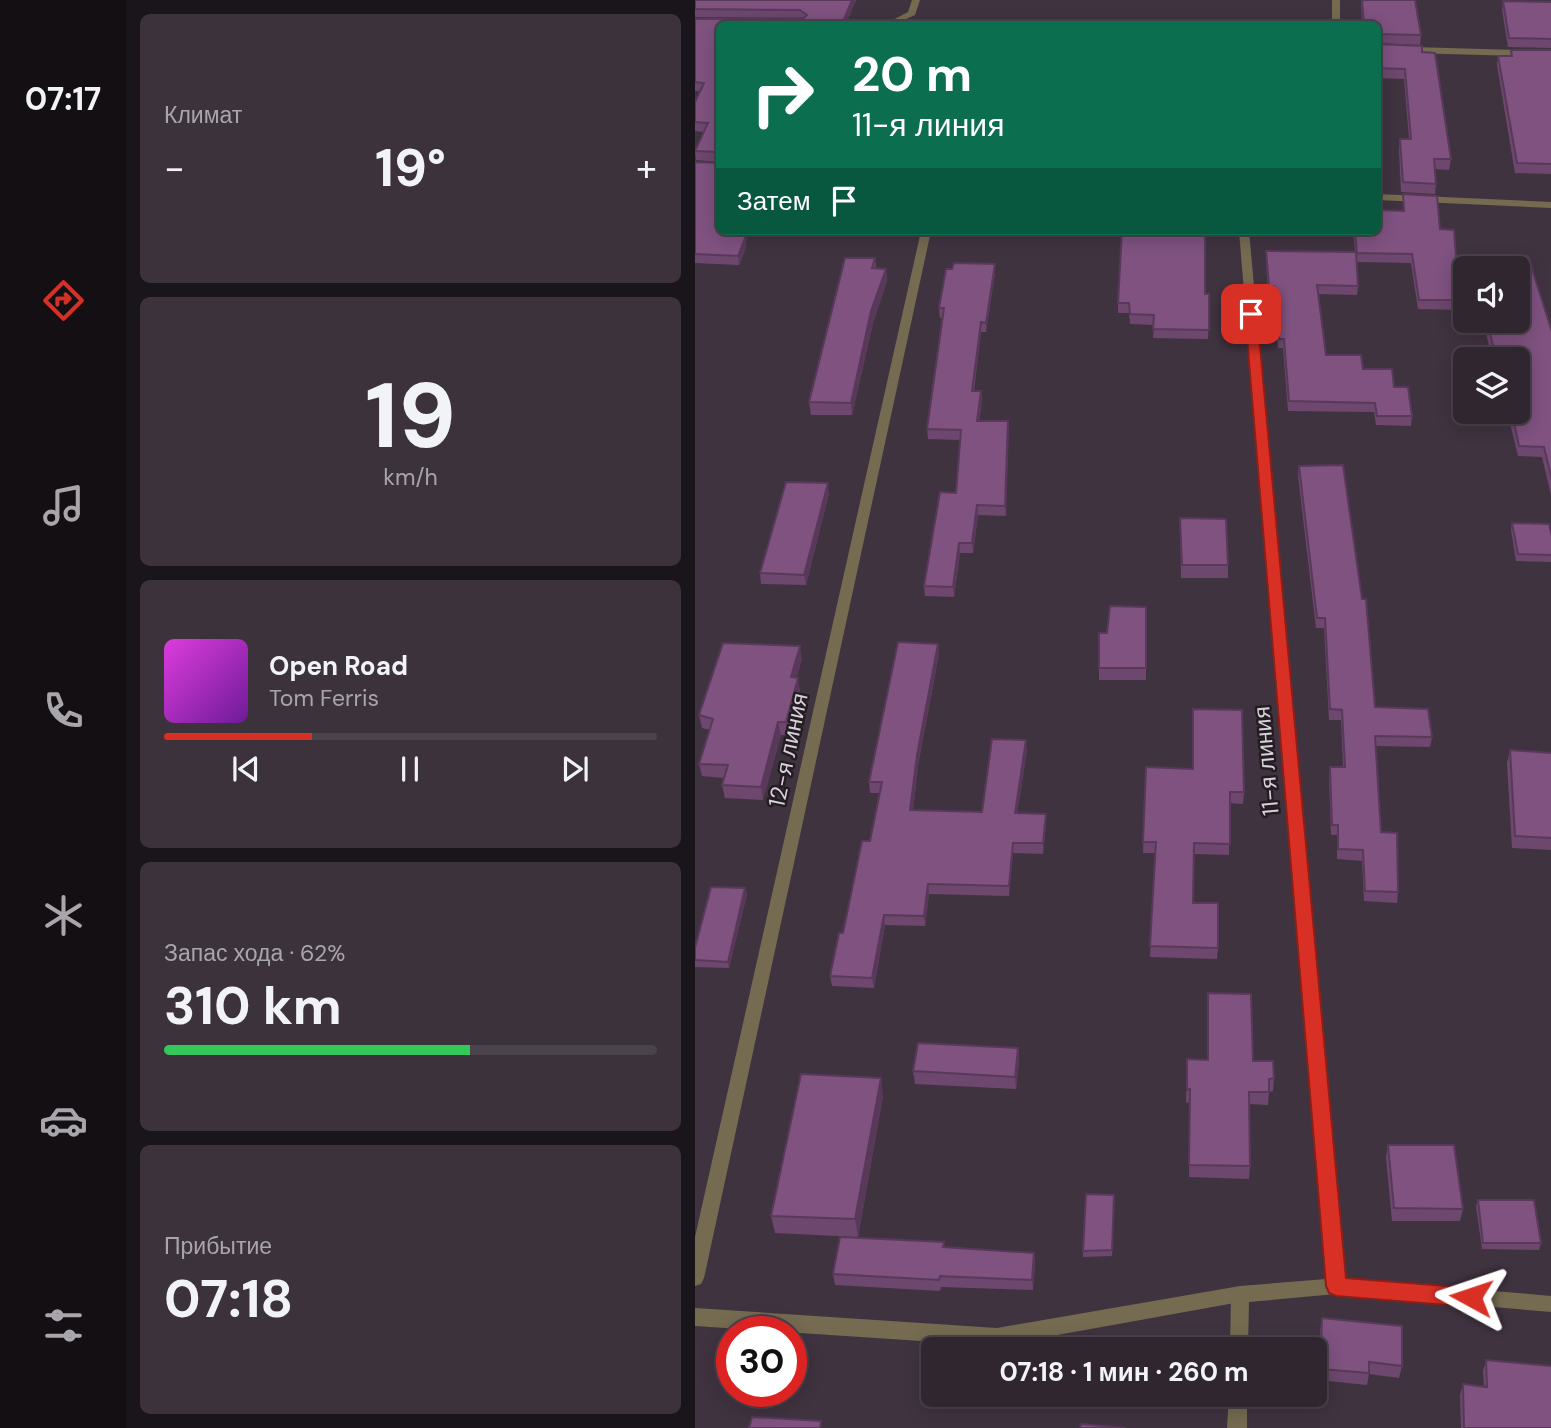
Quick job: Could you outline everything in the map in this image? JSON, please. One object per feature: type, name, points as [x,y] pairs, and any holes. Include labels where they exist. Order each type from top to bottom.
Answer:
[{"type":"street","points":[[897,21],[911,13],[916,0]]},
{"type":"street","points":[[1336,0],[1336,21]]},
{"type":"street","points":[[1381,49],[1551,54]]},
{"type":"street","points":[[1381,197],[1551,206]]},
{"type":"street","name":"12-я линия","points":[[695,1278],[925,235]]},
{"type":"street","name":"11-я линия","points":[[1244,235],[1336,1286]]},
{"type":"street","points":[[695,1317],[997,1337],[1240,1294],[1336,1286],[1551,1304]]},
{"type":"street","points":[[1239,1337],[1240,1294]]},
{"type":"street","points":[[1237,1428],[1238,1407]]},
{"type":"building","points":[[695,0],[852,0],[843,21],[716,21],[716,152],[695,151],[708,123],[695,122],[695,102],[704,83],[695,82],[695,19],[804,18],[807,15],[800,10],[695,9]]},
{"type":"building","points":[[1362,0],[1415,0],[1421,35],[1381,34],[1381,21],[1364,21]]},
{"type":"building","points":[[1503,1],[1552,2],[1552,39],[1509,38]]},
{"type":"building","points":[[1381,44],[1422,46],[1422,52],[1435,53],[1451,159],[1434,159],[1436,184],[1403,182],[1400,139],[1411,139],[1405,69],[1381,68]]},
{"type":"building","points":[[1511,50],[1552,50],[1552,164],[1517,163],[1498,56],[1512,56]]},
{"type":"building","points":[[695,162],[716,163],[716,235],[745,235],[738,256],[695,254]]},
{"type":"building","points":[[1403,194],[1437,196],[1440,229],[1454,230],[1456,256],[1453,256],[1453,300],[1419,300],[1412,254],[1357,253],[1355,235],[1381,235],[1381,210],[1404,211]]},
{"type":"building","points":[[1122,235],[1205,235],[1205,294],[1209,294],[1209,330],[1153,329],[1154,315],[1130,314],[1129,303],[1118,303]]},
{"type":"building","points":[[1266,251],[1356,252],[1358,286],[1317,285],[1326,355],[1361,355],[1363,369],[1392,369],[1394,387],[1408,387],[1412,416],[1377,416],[1375,403],[1289,401],[1284,339],[1279,339],[1274,286],[1269,286]]},
{"type":"building","points":[[845,258],[875,258],[872,268],[886,269],[871,311],[851,403],[809,402]]},
{"type":"building","points":[[1530,262],[1552,332],[1552,480],[1544,447],[1519,446],[1514,424],[1530,424],[1530,347],[1493,347],[1490,333],[1530,333]]},
{"type":"building","points":[[954,263],[995,264],[986,323],[981,322],[972,391],[981,391],[977,421],[1008,421],[1005,506],[977,505],[972,543],[959,543],[953,587],[924,586],[940,492],[956,493],[961,430],[927,429],[944,308],[939,308],[946,269],[952,269]]},
{"type":"building","points":[[1343,465],[1362,599],[1366,599],[1375,707],[1428,709],[1432,737],[1375,736],[1381,832],[1397,833],[1398,892],[1365,891],[1363,850],[1338,849],[1338,825],[1332,825],[1330,767],[1345,767],[1342,710],[1330,709],[1325,618],[1317,618],[1299,466]]},
{"type":"building","points":[[786,482],[828,483],[804,575],[760,573]]},
{"type":"building","points":[[1180,518],[1226,519],[1228,565],[1182,565]]},
{"type":"building","points":[[1512,523],[1549,524],[1552,555],[1518,554]]},
{"type":"building","points":[[1110,606],[1146,607],[1146,668],[1099,668],[1099,633],[1107,633]]},
{"type":"building","points":[[898,642],[938,644],[917,755],[910,810],[982,812],[992,739],[1026,740],[1015,813],[1046,814],[1043,843],[1013,843],[1009,886],[928,884],[924,916],[884,915],[872,978],[830,976],[839,933],[843,933],[862,841],[870,841],[882,782],[869,782]]},
{"type":"building","points":[[723,643],[800,646],[791,677],[798,678],[786,722],[778,722],[761,787],[722,785],[728,765],[699,764],[713,719],[699,715]]},
{"type":"building","points":[[1193,709],[1242,710],[1244,792],[1230,792],[1230,844],[1194,843],[1193,903],[1218,903],[1218,948],[1150,946],[1156,842],[1143,842],[1146,767],[1193,769]]},
{"type":"building","points":[[1510,750],[1552,753],[1552,838],[1515,836]]},
{"type":"building","points":[[711,887],[745,888],[728,962],[695,960],[695,948]]},
{"type":"building","points":[[1208,993],[1251,994],[1253,1061],[1273,1061],[1274,1078],[1269,1079],[1269,1092],[1249,1092],[1250,1166],[1189,1165],[1190,1089],[1187,1090],[1187,1059],[1208,1060]]},
{"type":"building","points":[[918,1043],[1018,1048],[1015,1077],[913,1071]]},
{"type":"building","points":[[801,1074],[881,1078],[855,1219],[771,1216]]},
{"type":"building","points":[[1388,1145],[1454,1145],[1463,1209],[1394,1208]]},
{"type":"building","points":[[1086,1194],[1114,1195],[1112,1250],[1083,1251]]},
{"type":"building","points":[[1478,1200],[1534,1200],[1541,1243],[1483,1243]]},
{"type":"building","points":[[840,1237],[944,1242],[943,1247],[1034,1253],[1032,1280],[940,1276],[939,1280],[833,1274]]},
{"type":"building","points":[[1322,1318],[1402,1326],[1402,1366],[1369,1362],[1369,1373],[1327,1370],[1327,1337],[1321,1337]]},
{"type":"building","points":[[1486,1360],[1552,1366],[1552,1428],[1464,1428],[1463,1384],[1487,1387]]},
{"type":"building","points":[[752,1417],[821,1421],[820,1428],[749,1428]]},
{"type":"building","points":[[1081,1424],[1126,1428],[1080,1428]]},
{"type":"route","points":[[1251,314],[1336,1286],[1471,1297]]}]
